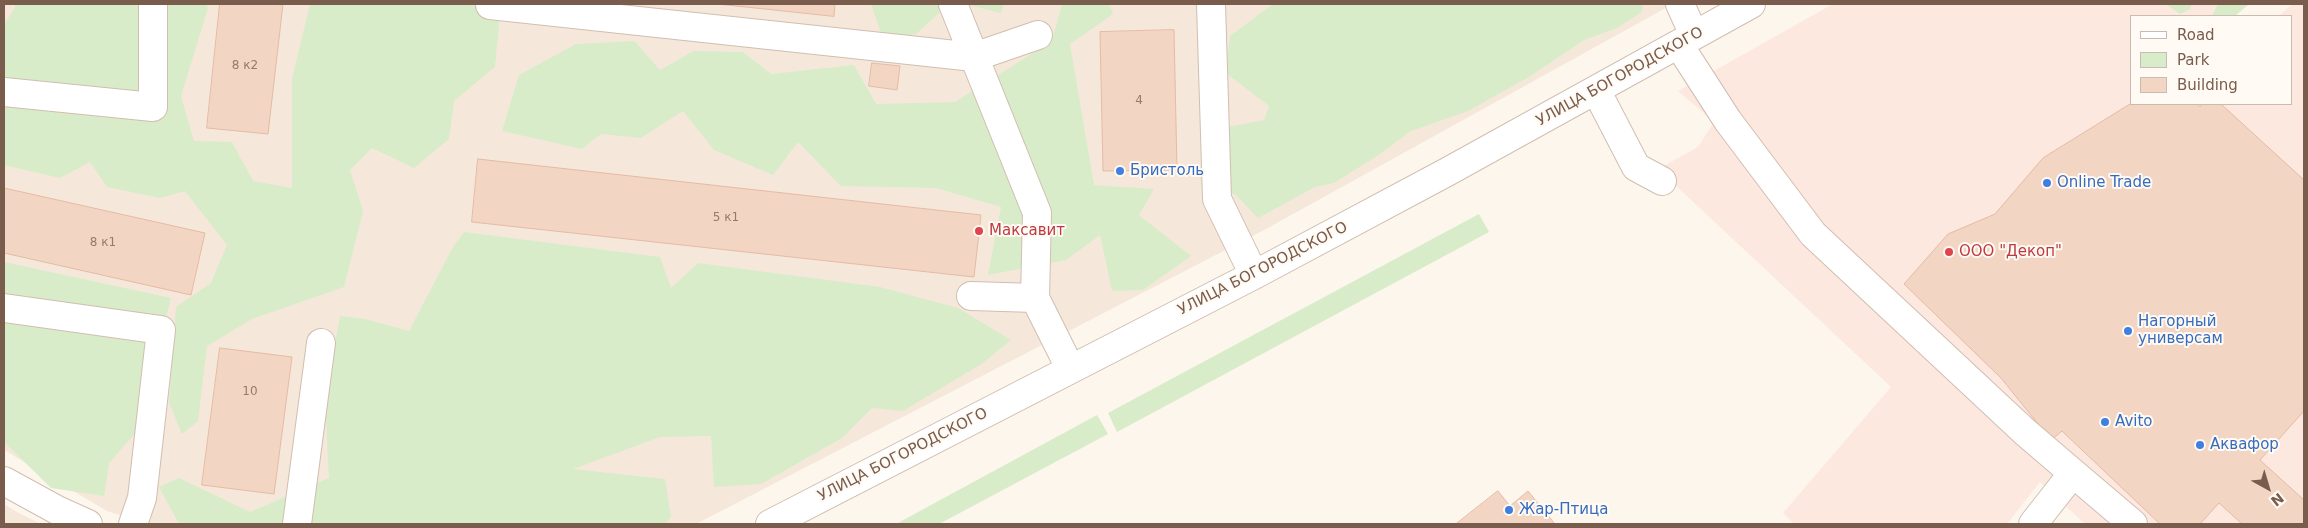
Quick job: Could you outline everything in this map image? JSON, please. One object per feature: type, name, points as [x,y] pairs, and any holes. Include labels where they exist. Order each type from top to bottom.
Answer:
[{"type":"street","points":[[4,92],[153,106],[153,4]]},
{"type":"street","points":[[953,4],[1037,213],[1035,298],[1070,368]]},
{"type":"street","points":[[1211,4],[1217,199],[1254,275]]},
{"type":"street","points":[[1680,4],[1686,40],[1728,121],[1813,234],[2024,432],[2133,524]]},
{"type":"street","name":"УЛИЦА БОГОРОДСКОГО","points":[[770,524],[1254,275],[1465,163],[1751,4]]},
{"type":"street","points":[[490,5],[974,57],[1038,35]]},
{"type":"street","points":[[1596,90],[1636,167],[1662,181]]},
{"type":"street","points":[[971,296],[1035,298]]},
{"type":"street","points":[[4,308],[161,330],[142,498],[133,524]]},
{"type":"street","points":[[297,524],[321,343]]},
{"type":"street","points":[[2033,524],[2074,473]]},
{"type":"street","points":[[4,481],[56,510],[88,524]]},
{"type":"shaded area","points":[[4,4],[1673,4],[1266,229],[696,524],[146,524],[107,511],[4,450]]},
{"type":"shaded area","points":[[1833,4],[2249,4],[2236,15],[2130,15],[2130,105],[2293,105],[2293,15],[2280,15],[2292,4],[2304,4],[2304,524],[2085,524],[2040,482],[2007,524],[1794,524],[1783,513],[1891,387],[1658,169],[1698,147],[1714,122],[1678,91]]},
{"type":"shaded area","points":[[4,504],[15,511],[41,524],[4,524]]},
{"type":"green space","points":[[15,4],[206,4],[208,8],[181,96],[194,141],[232,142],[253,181],[292,188],[292,79],[310,4],[501,4],[495,67],[454,101],[449,139],[414,168],[372,148],[350,170],[363,211],[344,287],[252,319],[207,346],[198,421],[182,434],[169,403],[176,307],[211,283],[227,245],[185,191],[160,198],[107,187],[90,162],[60,178],[4,165],[4,25]]},
{"type":"green space","points":[[871,4],[949,4],[916,34],[883,39]]},
{"type":"green space","points":[[964,4],[1004,4],[1001,13]]},
{"type":"green space","points":[[1062,4],[1109,4],[1113,14],[1070,44],[1094,185],[1154,189],[1139,215],[1191,256],[1143,290],[1112,291],[1100,235],[1066,260],[988,275],[1001,207],[936,188],[841,186],[798,142],[773,175],[714,150],[683,111],[641,138],[601,134],[582,149],[502,131],[519,75],[576,44],[634,41],[660,70],[694,51],[743,52],[771,74],[854,65],[876,104],[955,102],[1052,41]]},
{"type":"green space","points":[[1273,4],[1643,4],[1642,12],[1617,28],[1584,40],[1529,77],[1468,111],[1411,131],[1374,158],[1334,183],[1315,187],[1258,218],[1236,195],[1199,177],[1213,130],[1264,120],[1269,106],[1226,73],[1230,36]]},
{"type":"green space","points":[[2166,4],[2192,4],[2190,9],[2180,14]]},
{"type":"green space","points":[[2218,4],[2249,4],[2236,15],[2212,15]]},
{"type":"green space","points":[[1479,214],[1489,232],[1117,432],[1108,413]]},
{"type":"green space","points":[[464,232],[660,257],[671,288],[698,263],[880,287],[958,308],[1011,340],[983,363],[903,411],[872,408],[842,438],[761,484],[714,487],[711,436],[660,437],[573,469],[665,479],[671,517],[665,524],[179,524],[159,487],[179,478],[250,512],[329,478],[325,400],[340,316],[365,319],[409,331],[453,247]]},
{"type":"green space","points":[[4,262],[171,298],[138,430],[109,463],[104,496],[51,488],[4,442]]},
{"type":"green space","points":[[1097,415],[1108,434],[939,524],[896,524]]},
{"type":"building","points":[[220,4],[283,4],[268,134],[207,128]]},
{"type":"building","points":[[718,4],[835,4],[834,16]]},
{"type":"building","points":[[1174,30],[1177,170],[1103,171],[1100,32]]},
{"type":"building","points":[[872,63],[900,66],[897,90],[869,86]]},
{"type":"building","name":"Нагорный универсам","points":[[2130,104],[2198,105],[2200,107],[2201,105],[2222,105],[2304,180],[2304,411],[2260,460],[2304,500],[2304,524],[2242,524],[2219,503],[2200,524],[2160,524],[2062,431],[2051,440],[2001,378],[1904,284],[1948,234],[1995,214],[2043,158]]},
{"type":"building","points":[[478,159],[981,215],[974,277],[472,222]]},
{"type":"building","points":[[4,188],[205,233],[191,295],[4,253]]},
{"type":"building","points":[[220,348],[292,357],[274,494],[202,485]]},
{"type":"building","name":"Жар-Птица","points":[[1498,491],[1510,506],[1528,491],[1555,524],[1456,524]]},
{"type":"place","name":"Бристоль","points":[[1120,171]]},
{"type":"place","name":"Online Trade","points":[[2047,183]]},
{"type":"place","name":"Максавит","points":[[979,231]]},
{"type":"place","name":"ООО \"Декоп\"","points":[[1949,252]]},
{"type":"place","name":"Нагорный универсам","points":[[2128,331]]},
{"type":"place","name":"Avito","points":[[2105,422]]},
{"type":"place","name":"Аквафор","points":[[2200,445]]},
{"type":"place","name":"Жар-Птица","points":[[1509,510]]}]
